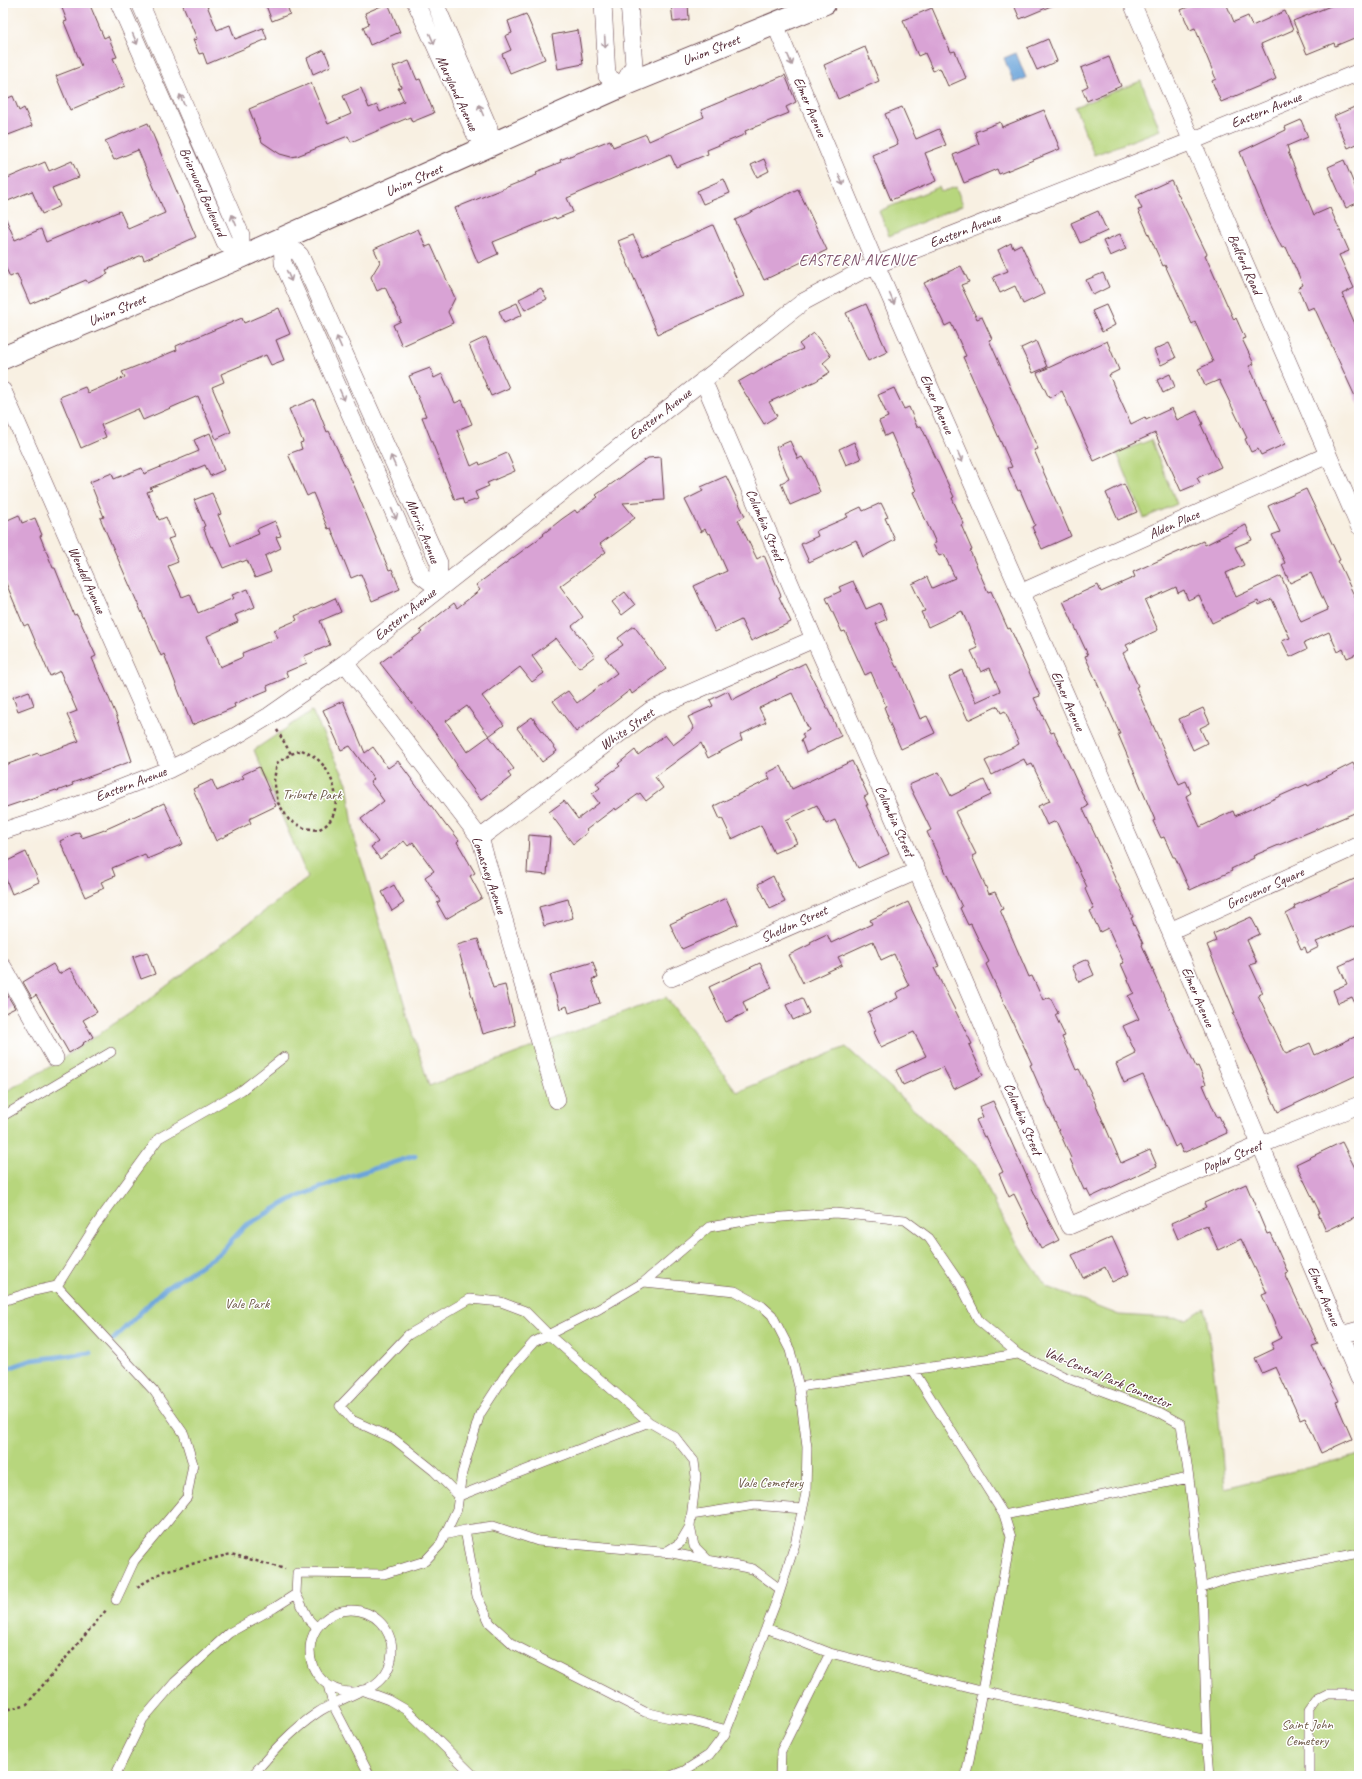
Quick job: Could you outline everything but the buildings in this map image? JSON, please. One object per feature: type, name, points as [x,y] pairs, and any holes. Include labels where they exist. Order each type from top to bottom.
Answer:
[{"type":"main road","name":"Union Street","points":[[3,358],[241,257],[622,86],[825,3]]},
{"type":"street","name":"Brierwood Boulevard","points":[[119,3],[225,242],[241,257]]},
{"type":"street","name":"Brierwood Boulevard","points":[[140,3],[241,235],[241,257]]},
{"type":"street","name":"Maryland Avenue","points":[[416,3],[475,134],[489,147]]},
{"type":"street","name":"Maryland Avenue","points":[[435,3],[489,128],[489,147]]},
{"type":"street","points":[[603,3],[608,76],[622,86],[634,65],[629,3]]},
{"type":"street","name":"Bedford Road","points":[[1132,3],[1359,526]]},
{"type":"street","name":"Elmer Avenue","points":[[775,24],[876,265],[1170,931],[1359,1378]]},
{"type":"street","name":"Eastern Avenue","points":[[3,830],[58,813],[170,770],[234,737],[269,716],[345,663],[438,588],[803,302],[863,270],[1192,141],[1359,72]]},
{"type":"street","name":"Morris Avenue","points":[[282,238],[283,262],[366,427],[422,576],[438,588]]},
{"type":"street","name":"Columbia Street","points":[[703,380],[814,639],[917,870],[1069,1226],[1106,1211]]},
{"type":"street","name":"Wendell Avenue","points":[[3,391],[170,770]]},
{"type":"street","name":"Alden Place","points":[[1020,593],[1328,455]]},
{"type":"street","name":"White Street","points":[[480,838],[651,710],[814,639]]},
{"type":"street","name":"Lomasney Avenue","points":[[345,663],[480,838],[557,1100]]},
{"type":"street","name":"Grosvenor Square","points":[[1170,931],[1359,845]]},
{"type":"street","name":"Sheldon Street","points":[[671,978],[917,870]]},
{"type":"street","points":[[3,967],[55,1058]]},
{"type":"street","name":"Poplar Street","points":[[1106,1211],[1260,1145],[1359,1105]]},
{"type":"street","points":[[1341,1335],[1359,1330]]},
{"type":"lane","points":[[3,1116],[110,1052]]},
{"type":"lane","points":[[3,1301],[34,1291],[57,1286],[95,1226],[159,1138],[242,1090],[284,1057]]},
{"type":"lane","name":"Vale-Central Park Connector","points":[[297,1573],[384,1574],[425,1561],[440,1545],[457,1509],[462,1473],[480,1414],[508,1371],[534,1342],[600,1309],[644,1282],[709,1227],[757,1219],[835,1213],[905,1220],[929,1238],[959,1282],[979,1321],[1018,1354],[1065,1377],[1159,1412],[1181,1424],[1202,1588],[1207,1740],[1210,1776]]},
{"type":"lane","points":[[644,1282],[735,1291],[762,1306],[772,1315],[790,1350],[799,1387],[807,1447],[806,1493],[795,1544],[766,1628],[727,1730],[709,1755],[684,1771],[671,1776]]},
{"type":"lane","points":[[57,1286],[154,1391],[184,1434],[193,1464],[187,1497],[134,1561],[116,1600]]},
{"type":"lane","points":[[649,1422],[459,1496],[434,1471],[394,1439],[352,1420],[340,1406],[408,1334],[470,1299],[501,1302],[525,1311],[549,1335],[649,1422],[675,1437],[694,1461],[696,1477],[690,1526],[694,1546],[709,1561]]},
{"type":"lane","points":[[799,1387],[1018,1354]]},
{"type":"lane","points":[[913,1370],[1004,1515],[1011,1537],[966,1776]]},
{"type":"lane","points":[[1004,1515],[1189,1478]]},
{"type":"lane","points":[[692,1514],[755,1505],[803,1509]]},
{"type":"lane","points":[[444,1536],[465,1530],[494,1526],[538,1541],[664,1552],[754,1570],[780,1589]]},
{"type":"lane","points":[[664,1552],[680,1543],[690,1526]]},
{"type":"lane","points":[[465,1530],[477,1596],[490,1624],[514,1645],[645,1712],[670,1718],[693,1721],[727,1730]]},
{"type":"lane","points":[[1202,1588],[1230,1578],[1359,1553]]},
{"type":"lane","points":[[297,1573],[296,1594],[309,1620],[317,1628]]},
{"type":"lane","points":[[115,1776],[143,1719],[175,1682],[229,1633],[296,1594]]},
{"type":"lane","points":[[252,1776],[275,1748],[318,1712],[332,1706],[362,1690],[376,1683],[388,1669],[392,1656],[391,1641],[387,1630],[378,1619],[368,1613],[354,1609],[338,1611],[322,1621],[317,1628],[310,1646],[311,1661],[317,1675],[328,1685],[343,1691],[362,1690],[389,1700],[408,1711],[474,1776]]},
{"type":"lane","points":[[766,1628],[830,1653],[981,1691],[1207,1740]]},
{"type":"lane","points":[[780,1776],[781,1751],[830,1653]]},
{"type":"lane","points":[[328,1685],[332,1706],[370,1776]]},
{"type":"lane","points":[[1309,1776],[1308,1710],[1316,1700],[1326,1696],[1359,1695]]},
{"type":"path","points":[[269,716],[291,754]]},
{"type":"path","points":[[302,750],[316,758],[327,770],[333,783],[336,803],[329,822],[318,830],[304,828],[289,820],[278,803],[274,780],[277,763],[291,754],[302,750]]},
{"type":"path","points":[[3,1711],[27,1704],[116,1600],[164,1571],[231,1554],[297,1573]]},
{"type":"green space","points":[[1141,81],[1160,130],[1094,155],[1075,107]]},
{"type":"green space","points":[[939,187],[941,192],[956,187],[963,205],[889,236],[879,211]]},
{"type":"green space","points":[[1151,440],[1177,504],[1144,518],[1117,453]]},
{"type":"green space","name":"Vale Cemetery","points":[[312,711],[347,783],[355,840],[429,1086],[666,997],[737,1092],[846,1047],[978,1167],[996,1207],[1022,1251],[1047,1287],[1119,1315],[1187,1319],[1205,1308],[1217,1397],[1225,1488],[1359,1455],[1359,1776],[3,1776],[3,1093],[53,1065],[139,1007],[308,878],[254,750]]},
{"type":"water","points":[[1016,53],[1026,78],[1014,83],[1004,58]]},
{"type":"waterway","points":[[113,1340],[163,1290],[220,1253],[245,1226],[290,1200],[350,1176],[415,1156]]},
{"type":"waterway","points":[[3,1370],[32,1360],[90,1353]]},
{"type":"district","name":"EASTERN AVENUE","points":[[858,260]]},
{"type":"park label","name":"Tribute Park","points":[[312,794]]},
{"type":"park label","name":"Vale Park","points":[[247,1303]]},
{"type":"park label","name":"Saint John Cemetery","points":[[1307,1732]]}]
